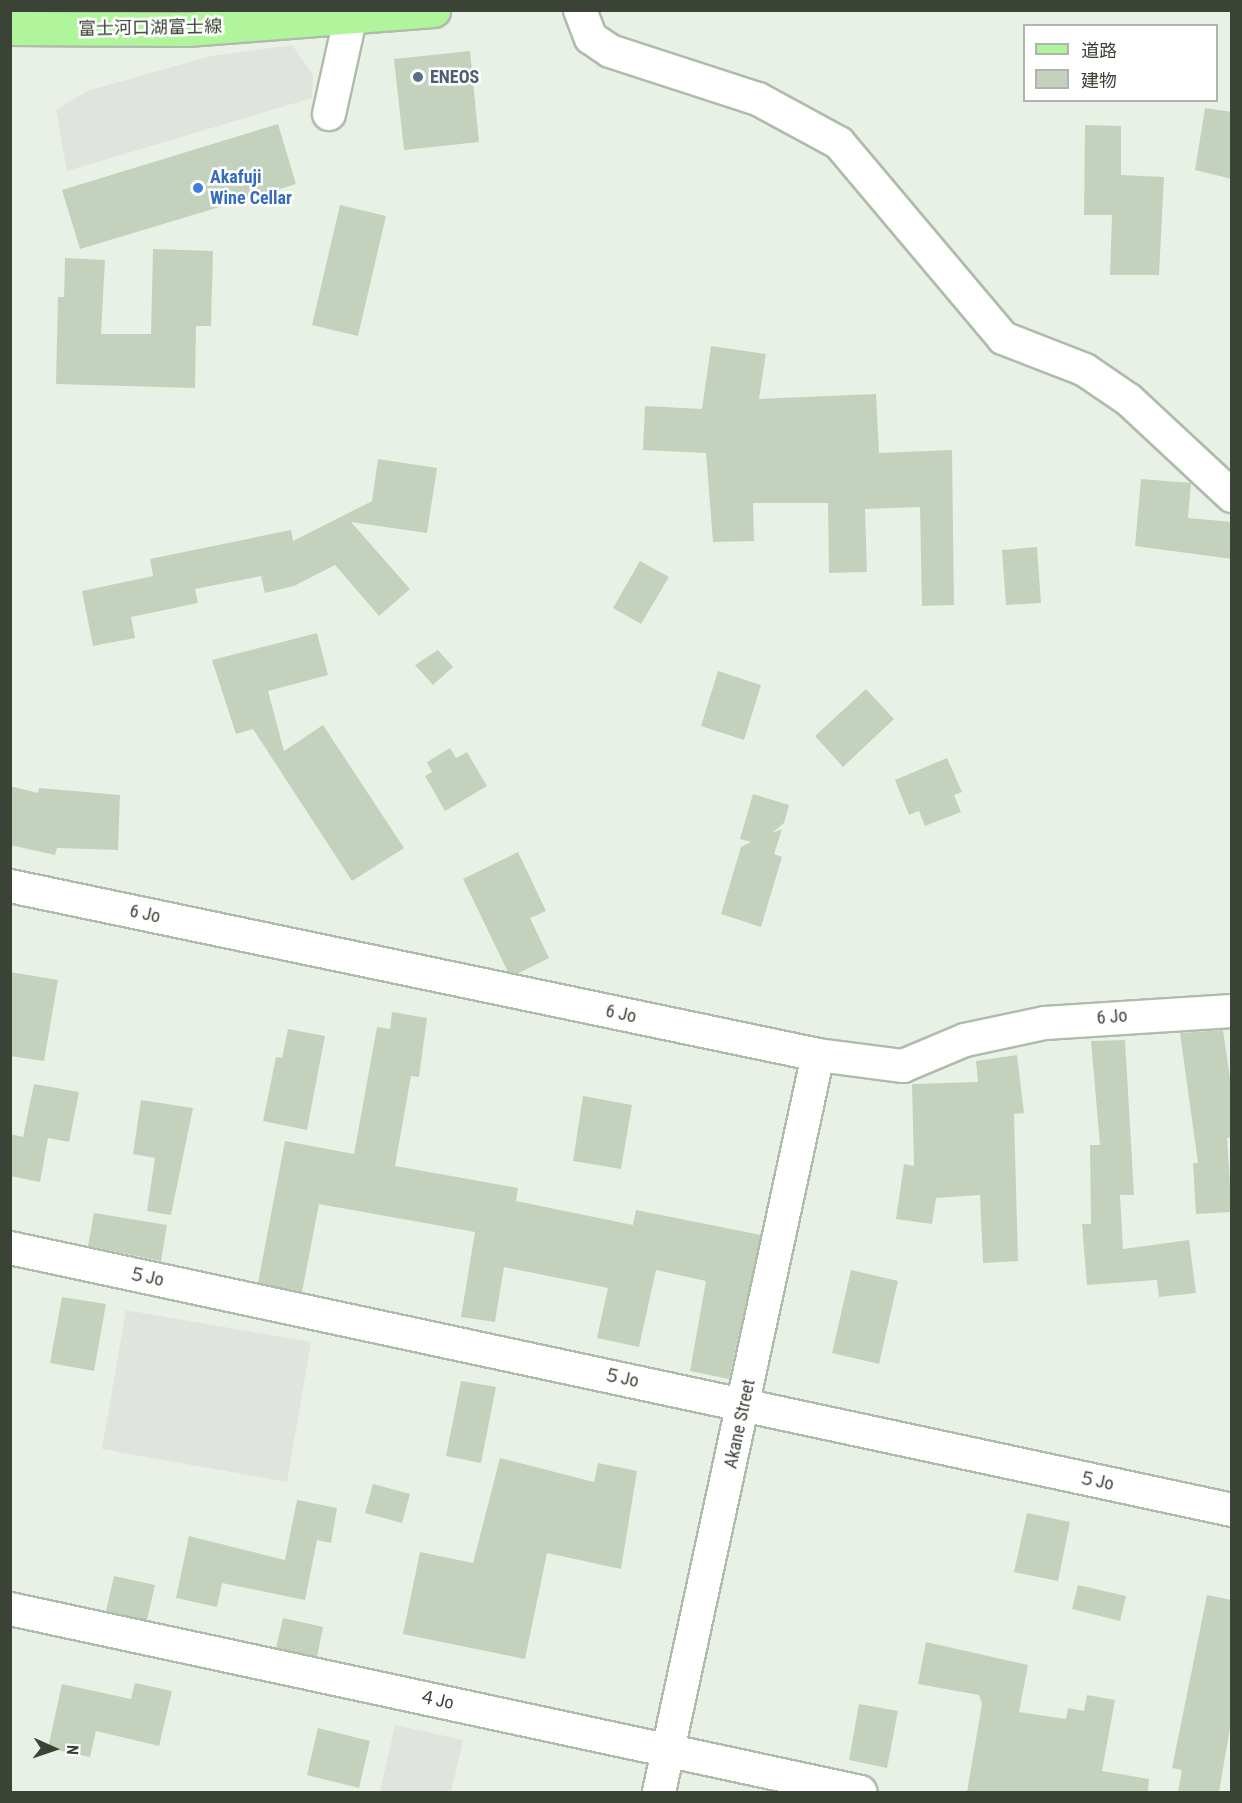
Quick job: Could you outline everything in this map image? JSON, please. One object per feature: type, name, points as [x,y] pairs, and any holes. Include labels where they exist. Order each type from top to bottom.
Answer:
[{"type":"main road","name":"富士河口湖富士線","points":[[10,28],[187,29],[351,14],[433,10]]},
{"type":"street","points":[[580,10],[591,38],[610,51],[758,99],[839,143],[1003,338],[1085,370],[1129,400],[1232,496]]},
{"type":"street","points":[[329,114],[351,14]]},
{"type":"street","name":"6 Jo","points":[[10,886],[818,1055],[903,1066],[965,1040],[1045,1023],[1232,1011]]},
{"type":"street","name":"Akane Street","points":[[659,1792],[745,1405],[818,1055]]},
{"type":"street","name":"５Jo","points":[[10,1248],[1232,1510]]},
{"type":"street","name":"４Jo","points":[[10,1609],[861,1792]]},
{"type":"shaded area","points":[[292,45],[313,75],[312,98],[67,171],[56,110],[87,91],[211,56]]},
{"type":"shaded area","points":[[126,1310],[311,1342],[287,1482],[102,1449]]},
{"type":"shaded area","points":[[395,1725],[463,1740],[451,1792],[380,1792]]},
{"type":"building","points":[[470,51],[479,142],[404,150],[394,59]]},
{"type":"building","points":[[1205,108],[1232,112],[1232,179],[1195,170]]},
{"type":"building","points":[[278,124],[296,184],[80,249],[62,190]]},
{"type":"building","points":[[1085,125],[1121,126],[1121,175],[1164,177],[1159,275],[1110,275],[1112,215],[1084,215]]},
{"type":"building","points":[[340,205],[386,216],[358,336],[312,325]]},
{"type":"building","points":[[153,249],[213,251],[211,326],[196,326],[195,388],[56,384],[58,297],[64,297],[65,258],[105,260],[101,334],[151,334]]},
{"type":"building","points":[[711,346],[766,354],[759,399],[876,394],[879,453],[952,450],[954,605],[922,606],[920,507],[865,509],[867,572],[829,573],[828,503],[753,503],[754,541],[713,542],[706,453],[643,450],[645,406],[702,409]]},
{"type":"building","points":[[378,459],[437,468],[427,533],[351,522],[410,589],[379,616],[335,565],[294,586],[265,593],[261,576],[195,589],[198,603],[131,617],[135,638],[93,646],[82,591],[153,576],[150,559],[291,530],[293,541],[372,501]]},
{"type":"building","points":[[1141,479],[1191,483],[1188,518],[1232,522],[1232,559],[1135,546]]},
{"type":"building","points":[[1037,547],[1041,603],[1006,605],[1002,550]]},
{"type":"building","points":[[640,561],[669,577],[641,624],[613,608]]},
{"type":"building","points":[[317,633],[328,675],[268,691],[284,751],[323,725],[404,848],[352,881],[253,729],[236,734],[212,660]]},
{"type":"building","points":[[438,650],[453,667],[433,685],[415,665]]},
{"type":"building","points":[[718,671],[761,685],[744,740],[701,726]]},
{"type":"building","points":[[866,689],[894,719],[843,767],[815,736]]},
{"type":"building","points":[[450,748],[456,758],[467,752],[487,786],[445,811],[425,776],[432,772],[427,762]]},
{"type":"building","points":[[947,758],[962,792],[954,795],[961,812],[925,826],[919,811],[909,815],[895,780]]},
{"type":"building","points":[[10,786],[38,793],[39,788],[120,795],[118,850],[57,848],[55,855],[10,845]]},
{"type":"building","points":[[753,794],[789,805],[784,823],[772,833],[782,829],[774,854],[782,857],[761,927],[721,914],[741,847],[751,842],[740,839]]},
{"type":"building","points":[[518,852],[546,911],[530,918],[549,958],[517,974],[508,972],[463,879]]},
{"type":"building","points":[[10,972],[58,980],[44,1061],[10,1056]]},
{"type":"building","points":[[392,1012],[427,1018],[419,1077],[411,1076],[395,1166],[518,1188],[516,1201],[633,1225],[636,1210],[761,1235],[729,1379],[690,1371],[706,1281],[656,1270],[639,1347],[597,1338],[608,1288],[504,1267],[495,1322],[461,1317],[475,1232],[319,1204],[302,1292],[258,1283],[285,1141],[354,1154],[377,1027],[390,1029]]},
{"type":"building","points":[[288,1029],[325,1036],[307,1130],[263,1121],[276,1057],[282,1058]]},
{"type":"building","points":[[1223,1030],[1232,1092],[1232,1137],[1227,1138],[1232,1212],[1196,1214],[1193,1163],[1198,1163],[1180,1033]]},
{"type":"building","points":[[1125,1040],[1134,1195],[1120,1195],[1123,1249],[1189,1240],[1196,1293],[1159,1297],[1157,1280],[1087,1285],[1082,1224],[1091,1224],[1090,1145],[1100,1145],[1091,1041]]},
{"type":"building","points":[[1017,1055],[1024,1113],[1014,1114],[1018,1261],[983,1263],[980,1195],[936,1198],[932,1224],[896,1219],[904,1164],[914,1166],[912,1084],[978,1082],[976,1061]]},
{"type":"building","points":[[34,1084],[79,1092],[69,1142],[48,1138],[40,1182],[10,1176],[10,1134],[23,1137]]},
{"type":"building","points":[[583,1096],[632,1105],[621,1169],[573,1161]]},
{"type":"building","points":[[141,1100],[193,1108],[171,1215],[147,1211],[155,1158],[133,1154]]},
{"type":"building","points":[[94,1213],[167,1225],[161,1261],[88,1246]]},
{"type":"building","points":[[851,1270],[898,1281],[879,1364],[832,1353]]},
{"type":"building","points":[[62,1297],[106,1304],[94,1371],[50,1363]]},
{"type":"building","points":[[461,1381],[496,1387],[481,1463],[446,1456]]},
{"type":"building","points":[[500,1458],[594,1482],[598,1463],[637,1471],[621,1569],[547,1553],[525,1659],[403,1634],[420,1552],[473,1563]]},
{"type":"building","points":[[373,1484],[410,1494],[402,1523],[365,1513]]},
{"type":"building","points":[[297,1500],[337,1508],[331,1543],[317,1540],[305,1600],[222,1583],[217,1607],[176,1598],[189,1536],[285,1560]]},
{"type":"building","points":[[1027,1513],[1070,1522],[1058,1581],[1014,1572]]},
{"type":"building","points":[[114,1576],[155,1585],[147,1620],[106,1611]]},
{"type":"building","points":[[1078,1585],[1126,1596],[1120,1621],[1072,1609]]},
{"type":"building","points":[[1207,1595],[1232,1600],[1232,1716],[1219,1792],[1178,1792],[1182,1770],[1172,1768]]},
{"type":"building","points":[[283,1618],[323,1627],[317,1657],[276,1648]]},
{"type":"building","points":[[926,1642],[1028,1665],[1019,1712],[1066,1719],[1068,1708],[1084,1711],[1087,1695],[1115,1700],[1102,1771],[1149,1779],[1148,1792],[967,1792],[982,1704],[979,1695],[918,1684]]},
{"type":"building","points":[[135,1683],[172,1691],[159,1746],[96,1731],[90,1757],[48,1748],[62,1684],[131,1699]]},
{"type":"building","points":[[859,1704],[898,1711],[887,1768],[849,1760]]},
{"type":"building","points":[[318,1728],[370,1741],[359,1788],[307,1775]]},
{"type":"place","name":"ENEOS","points":[[418,77]]},
{"type":"place","name":"Akafuji Wine Cellar","points":[[198,188]]}]
